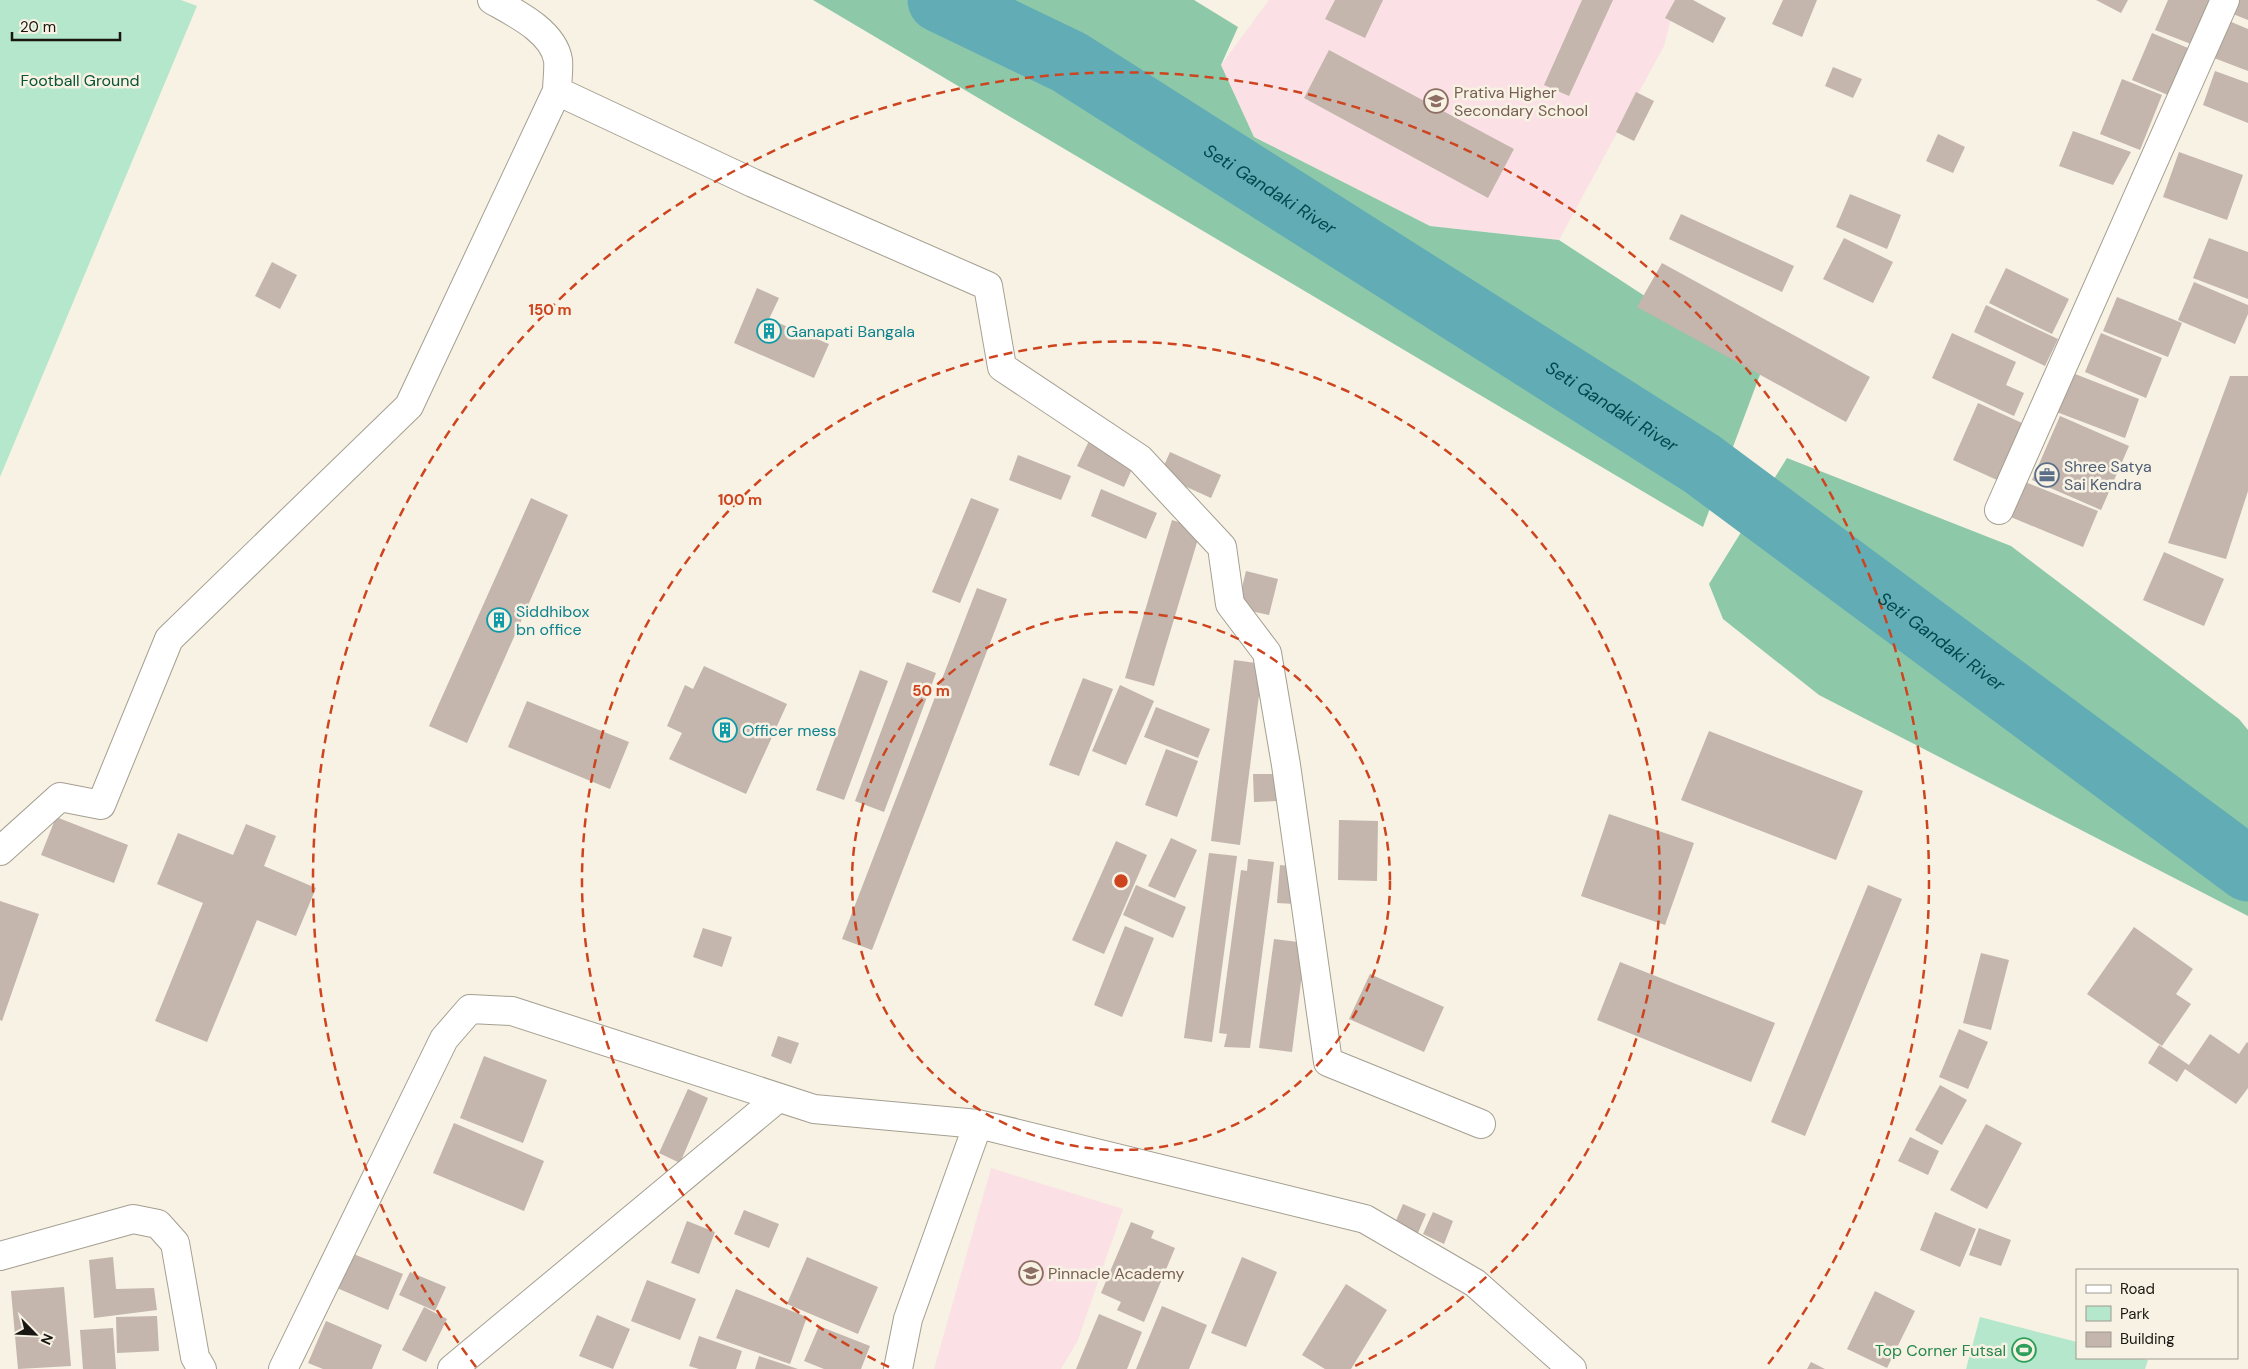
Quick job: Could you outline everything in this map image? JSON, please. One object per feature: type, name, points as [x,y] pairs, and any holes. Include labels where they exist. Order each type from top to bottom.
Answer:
[{"type":"street","points":[[0,851],[60,797],[101,805],[169,640],[409,406],[557,92],[558,60],[545,33],[519,15],[492,0]]},
{"type":"street","points":[[1999,510],[2225,0]]},
{"type":"street","points":[[557,92],[753,183],[988,286],[1002,367],[1140,459],[1222,547],[1230,604],[1267,653],[1286,765],[1328,1062],[1481,1124]]},
{"type":"street","points":[[283,1369],[444,1039],[470,1010],[512,1010],[778,1098],[814,1108],[978,1124],[1365,1219],[1475,1283],[1572,1369]]},
{"type":"street","points":[[452,1369],[778,1098]]},
{"type":"street","points":[[898,1369],[908,1319],[978,1124]]},
{"type":"street","points":[[0,1256],[133,1219],[158,1224],[175,1243],[195,1357],[202,1369]]},
{"type":"shaded area","name":"Prativa Higher Secondary School","points":[[1269,0],[1676,0],[1664,46],[1559,240],[1430,226],[1254,137],[1221,65]]},
{"type":"shaded area","name":"Pinnacle Academy","points":[[991,1168],[1123,1209],[1078,1340],[1061,1369],[934,1369]]},
{"type":"green space","name":"Football Ground","points":[[0,0],[181,0],[197,6],[0,477]]},
{"type":"green space","points":[[813,0],[1194,0],[1238,27],[1221,65],[1254,137],[1430,226],[1559,240],[1761,372],[1703,527]]},
{"type":"green space","points":[[1787,458],[2011,546],[2239,719],[2248,730],[2248,916],[1819,695],[1723,619],[1709,584]]},
{"type":"green space","name":"Top Corner Futsal","points":[[1980,1317],[2076,1342],[2076,1359],[2148,1360],[2145,1369],[1966,1369]]},
{"type":"building","points":[[1335,0],[1383,0],[1365,38],[1325,19]]},
{"type":"building","points":[[1582,0],[1613,0],[1569,96],[1544,85]]},
{"type":"building","points":[[1675,0],[1693,0],[1726,18],[1713,43],[1665,18]]},
{"type":"building","points":[[1783,0],[1817,0],[1802,37],[1772,24]]},
{"type":"building","points":[[2096,0],[2128,0],[2121,13]]},
{"type":"building","points":[[2168,0],[2209,0],[2191,44],[2155,30]]},
{"type":"building","points":[[2239,0],[2248,0],[2248,20],[2233,14]]},
{"type":"building","points":[[2229,21],[2248,29],[2248,71],[2214,58]]},
{"type":"building","points":[[2152,33],[2188,48],[2168,95],[2132,80]]},
{"type":"building","points":[[1329,50],[1514,149],[1488,198],[1304,98]]},
{"type":"building","points":[[1833,67],[1862,79],[1853,98],[1825,86]]},
{"type":"building","points":[[2215,71],[2248,83],[2248,123],[2203,105]]},
{"type":"building","points":[[2122,79],[2162,95],[2140,150],[2100,134]]},
{"type":"building","points":[[1636,92],[1654,101],[1634,141],[1616,132]]},
{"type":"building","points":[[2073,131],[2131,152],[2113,185],[2059,166]]},
{"type":"building","points":[[1938,134],[1965,147],[1953,173],[1926,161]]},
{"type":"building","points":[[2179,152],[2243,175],[2227,220],[2163,197]]},
{"type":"building","points":[[1850,194],[1901,215],[1887,249],[1836,227]]},
{"type":"building","points":[[1681,214],[1794,266],[1782,292],[1669,239]]},
{"type":"building","points":[[1844,238],[1893,262],[1873,303],[1823,279]]},
{"type":"building","points":[[2209,238],[2248,252],[2248,299],[2193,278]]},
{"type":"building","points":[[272,262],[297,275],[280,309],[255,296]]},
{"type":"building","points":[[1662,263],[1870,377],[1846,422],[1637,307]]},
{"type":"building","points":[[2006,268],[2069,299],[2052,334],[1989,303]]},
{"type":"building","points":[[2194,282],[2248,305],[2248,314],[2235,344],[2178,320]]},
{"type":"building","name":"Ganapati Bangala","points":[[757,288],[779,298],[769,319],[829,344],[814,378],[734,343]]},
{"type":"building","points":[[2117,297],[2182,323],[2168,357],[2103,331]]},
{"type":"building","points":[[1986,305],[2058,339],[2045,366],[1974,332]]},
{"type":"building","points":[[1952,333],[2016,362],[2006,385],[2024,393],[2014,416],[1932,378]]},
{"type":"building","points":[[2101,333],[2162,358],[2146,398],[2085,372]]},
{"type":"building","points":[[2070,372],[2139,399],[2125,438],[2054,411]]},
{"type":"building","points":[[2230,376],[2248,376],[2248,491],[2226,559],[2168,543]]},
{"type":"building","points":[[1978,403],[2022,423],[1997,480],[1953,460]]},
{"type":"building","points":[[2060,416],[2129,446],[2101,510],[2032,480]]},
{"type":"building","points":[[1089,441],[1135,462],[1124,487],[1077,466]]},
{"type":"building","points":[[1170,452],[1221,475],[1211,498],[1160,475]]},
{"type":"building","points":[[1018,455],[1071,476],[1061,500],[1009,480]]},
{"type":"building","points":[[2020,480],[2098,511],[2083,547],[2006,515]]},
{"type":"building","points":[[1101,489],[1157,513],[1146,539],[1091,516]]},
{"type":"building","name":"Siddhibox bn office","points":[[531,498],[568,515],[467,743],[429,726]]},
{"type":"building","points":[[971,498],[999,509],[960,603],[932,592]]},
{"type":"building","points":[[1172,520],[1201,529],[1154,686],[1125,678]]},
{"type":"building","points":[[2164,552],[2224,579],[2204,626],[2143,600]]},
{"type":"building","points":[[1246,571],[1278,579],[1269,615],[1237,608]]},
{"type":"building","points":[[977,588],[1007,599],[872,950],[842,939]]},
{"type":"building","points":[[1234,660],[1263,664],[1240,845],[1211,841]]},
{"type":"building","points":[[907,662],[936,673],[884,812],[855,801]]},
{"type":"building","name":"Officer mess","points":[[704,666],[787,704],[746,794],[669,759],[682,733],[667,726],[685,685],[693,689]]},
{"type":"building","points":[[860,670],[888,681],[844,800],[816,790]]},
{"type":"building","points":[[1083,678],[1113,689],[1079,776],[1049,765]]},
{"type":"building","points":[[1120,685],[1154,701],[1126,765],[1092,751]]},
{"type":"building","points":[[527,701],[629,742],[610,789],[508,747]]},
{"type":"building","points":[[1156,707],[1210,729],[1198,758],[1144,737]]},
{"type":"building","points":[[1709,731],[1863,791],[1836,860],[1681,800]]},
{"type":"building","points":[[1166,749],[1198,761],[1177,817],[1145,805]]},
{"type":"building","points":[[1253,774],[1278,774],[1278,801],[1254,802]]},
{"type":"building","points":[[1609,814],[1694,843],[1665,925],[1581,896]]},
{"type":"building","points":[[56,817],[128,845],[114,883],[41,855]]},
{"type":"building","points":[[1339,820],[1378,821],[1377,881],[1338,880]]},
{"type":"building","points":[[246,824],[276,836],[264,866],[316,888],[296,936],[257,920],[207,1042],[155,1021],[203,903],[157,884],[178,833],[233,855]]},
{"type":"building","points":[[1171,838],[1197,850],[1175,898],[1148,886]]},
{"type":"building","points":[[1116,841],[1147,855],[1104,954],[1072,940]]},
{"type":"building","points":[[1209,853],[1237,856],[1212,1042],[1184,1038]]},
{"type":"building","points":[[1248,859],[1274,862],[1250,1048],[1224,1047],[1227,1034],[1219,1033],[1241,870],[1247,871]]},
{"type":"building","points":[[1280,865],[1299,867],[1295,904],[1277,903]]},
{"type":"building","points":[[1136,885],[1186,907],[1173,938],[1123,915]]},
{"type":"building","points":[[1868,885],[1902,899],[1805,1136],[1771,1122]]},
{"type":"building","points":[[0,901],[39,914],[2,1021],[0,1020]]},
{"type":"building","points":[[1125,926],[1154,938],[1122,1017],[1094,1005]]},
{"type":"building","points":[[2134,927],[2193,969],[2176,994],[2191,1004],[2162,1046],[2087,994]]},
{"type":"building","points":[[703,928],[732,937],[722,967],[693,957]]},
{"type":"building","points":[[1274,939],[1306,943],[1292,1052],[1259,1048]]},
{"type":"building","points":[[1981,953],[2009,960],[1991,1030],[1963,1023]]},
{"type":"building","points":[[1620,962],[1775,1023],[1751,1082],[1597,1020]]},
{"type":"building","points":[[1370,974],[1444,1007],[1424,1052],[1349,1019]]},
{"type":"building","points":[[1959,1029],[1988,1042],[1968,1089],[1939,1077]]},
{"type":"building","points":[[2210,1034],[2239,1054],[2248,1043],[2248,1088],[2236,1104],[2185,1069],[2177,1082],[2148,1063],[2159,1045],[2189,1065]]},
{"type":"building","points":[[778,1036],[799,1043],[791,1064],[771,1056]]},
{"type":"building","points":[[484,1056],[547,1080],[523,1143],[460,1118]]},
{"type":"building","points":[[1940,1085],[1967,1100],[1942,1145],[1915,1130]]},
{"type":"building","points":[[688,1089],[708,1098],[680,1163],[659,1153]]},
{"type":"building","points":[[454,1123],[544,1161],[524,1211],[433,1173]]},
{"type":"building","points":[[1986,1124],[2022,1143],[1987,1209],[1950,1190]]},
{"type":"building","points":[[1910,1137],[1939,1151],[1928,1175],[1898,1161]]},
{"type":"building","points":[[1403,1204],[1426,1214],[1415,1240],[1392,1230]]},
{"type":"building","points":[[744,1210],[779,1224],[769,1248],[734,1234]]},
{"type":"building","points":[[1433,1212],[1453,1221],[1444,1244],[1423,1234]]},
{"type":"building","points":[[1935,1212],[1976,1229],[1960,1267],[1920,1250]]},
{"type":"building","points":[[687,1221],[715,1232],[699,1274],[671,1263]]},
{"type":"building","points":[[1131,1222],[1154,1231],[1151,1238],[1175,1248],[1144,1322],[1117,1310],[1121,1302],[1101,1293]]},
{"type":"building","points":[[1979,1228],[2011,1240],[2001,1266],[1969,1255]]},
{"type":"building","points":[[351,1253],[403,1274],[388,1310],[337,1288]]},
{"type":"building","points":[[113,1257],[116,1289],[154,1288],[157,1310],[94,1318],[89,1260]]},
{"type":"building","points":[[807,1257],[878,1287],[858,1334],[787,1304]]},
{"type":"building","points":[[1242,1257],[1277,1272],[1246,1347],[1211,1333]]},
{"type":"building","points":[[410,1272],[446,1287],[435,1311],[399,1295]]},
{"type":"building","points":[[647,1280],[696,1299],[680,1340],[631,1321]]},
{"type":"building","points":[[1346,1284],[1387,1310],[1351,1369],[1325,1369],[1302,1355]]},
{"type":"building","points":[[64,1287],[71,1366],[18,1369],[11,1291]]},
{"type":"building","points":[[736,1289],[807,1317],[790,1364],[716,1338]]},
{"type":"building","points":[[1875,1291],[1915,1311],[1887,1368],[1847,1349]]},
{"type":"building","points":[[1162,1306],[1207,1325],[1189,1369],[1136,1369]]},
{"type":"building","points":[[424,1307],[447,1319],[426,1362],[402,1350]]},
{"type":"building","points":[[1099,1314],[1142,1332],[1127,1369],[1076,1369]]},
{"type":"building","points":[[597,1315],[630,1329],[613,1369],[579,1356]]},
{"type":"building","points":[[157,1316],[159,1351],[117,1353],[116,1317]]},
{"type":"building","points":[[326,1321],[382,1345],[372,1369],[323,1369],[308,1363]]},
{"type":"building","points":[[819,1326],[870,1346],[861,1369],[824,1369],[804,1361]]},
{"type":"building","points":[[113,1328],[116,1369],[83,1369],[80,1330]]},
{"type":"building","points":[[699,1336],[742,1351],[736,1369],[699,1369],[689,1366]]},
{"type":"building","points":[[759,1356],[798,1369],[755,1369]]},
{"type":"building","points":[[1811,1362],[1825,1369],[1807,1369]]},
{"type":"waterway","name":"Seti Gandaki River","points":[[940,0],[1069,62],[1702,464],[2248,869]]},
{"type":"place","name":"Prativa Higher Secondary School","points":[[1436,101]]},
{"type":"place","name":"Ganapati Bangala","points":[[769,331]]},
{"type":"place","name":"Shree Satya Sai Kendra","points":[[2047,475]]},
{"type":"place","name":"Siddhibox bn office","points":[[499,620]]},
{"type":"place","name":"Officer mess","points":[[725,730]]},
{"type":"place","name":"Pinnacle Academy","points":[[1031,1273]]},
{"type":"place","name":"Top Corner Futsal","points":[[2024,1350]]}]
